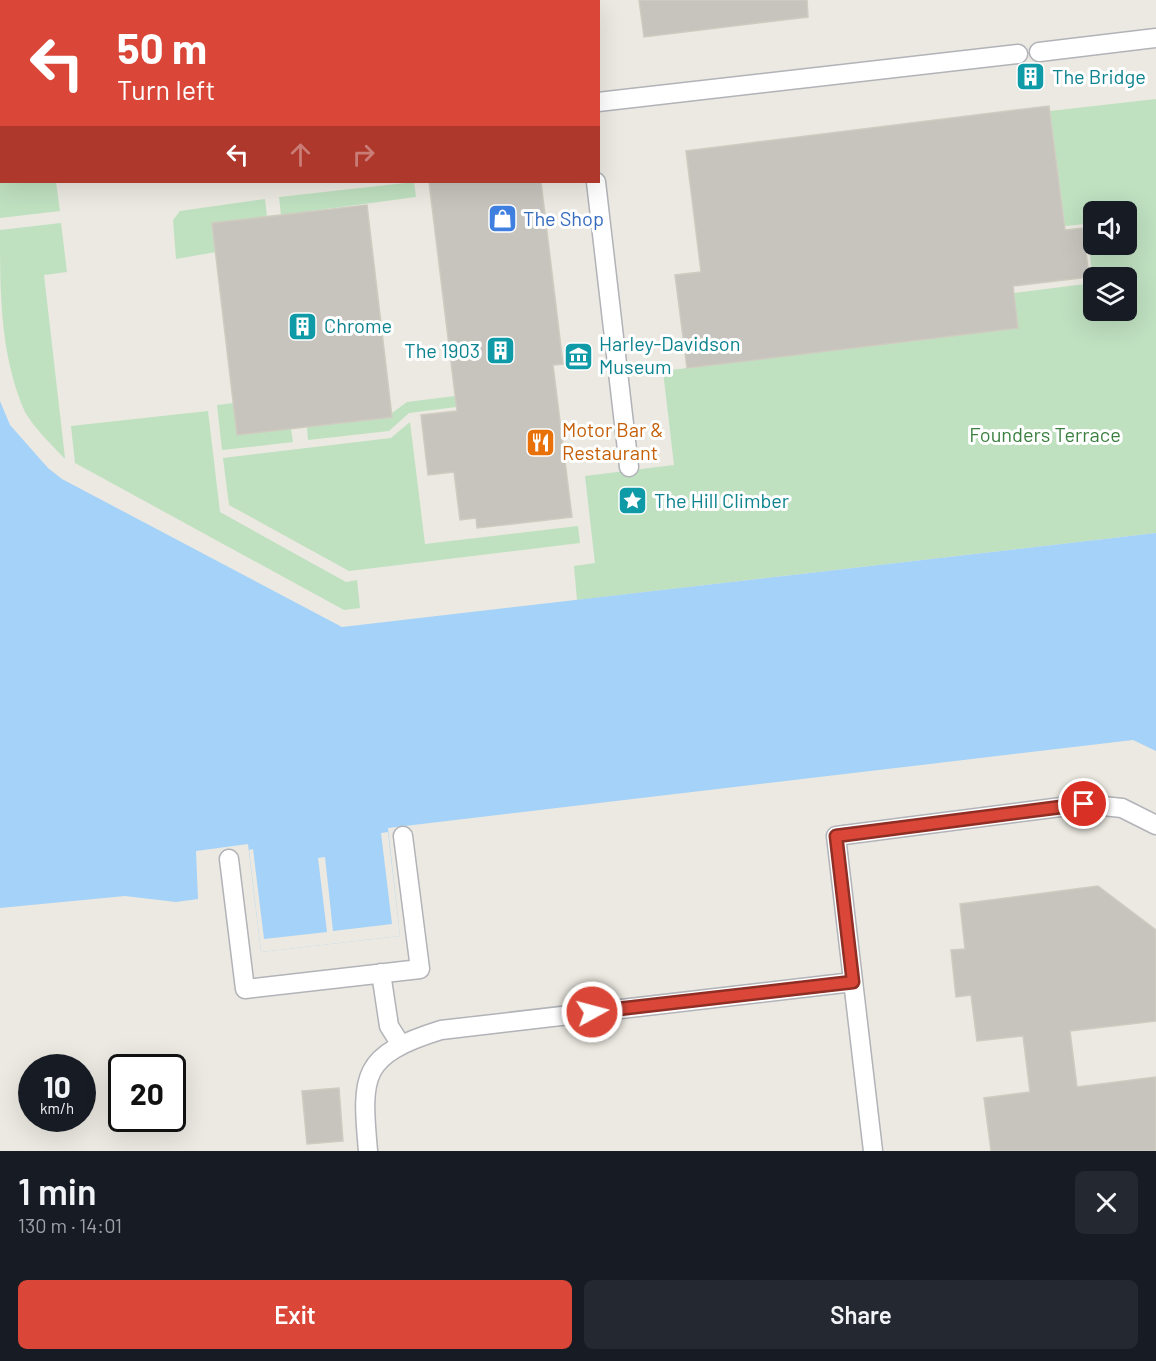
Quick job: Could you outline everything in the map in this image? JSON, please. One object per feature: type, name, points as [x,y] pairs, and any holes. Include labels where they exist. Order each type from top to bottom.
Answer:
[{"type":"lane","points":[[1039,52],[1156,38]]},
{"type":"lane","points":[[600,102],[1018,54]]},
{"type":"lane","points":[[596,183],[628,467]]},
{"type":"lane","points":[[873,1151],[836,836],[1084,804],[1122,808],[1156,825]]},
{"type":"lane","points":[[229,859],[245,989],[420,969],[403,836]]},
{"type":"lane","points":[[381,973],[389,1026],[400,1046]]},
{"type":"lane","points":[[368,1151],[364,1105],[370,1072],[380,1058],[414,1039],[441,1030],[853,982]]},
{"type":"green space","name":"Founders Terrace","points":[[1156,99],[1156,533],[577,600],[574,566],[595,563],[585,476],[674,465],[663,371],[1017,328],[1013,293],[1083,284],[1083,321],[1137,321],[1137,267],[1091,267],[1090,255],[1137,255],[1137,201],[1083,201],[1083,224],[1065,226],[1050,111]]},
{"type":"green space","points":[[0,183],[56,183],[60,211],[0,218]]},
{"type":"green space","points":[[414,183],[416,197],[281,215],[279,197]]},
{"type":"green space","points":[[265,199],[267,217],[216,252],[176,259],[173,220],[180,211]]},
{"type":"green space","points":[[61,223],[67,272],[44,275],[65,458],[29,418],[17,390],[6,346],[0,277],[0,230]]},
{"type":"green space","points":[[455,396],[456,407],[409,413],[389,431],[308,440],[307,427],[392,417],[392,413],[407,402]]},
{"type":"green space","points":[[234,403],[237,435],[291,429],[293,442],[222,450],[217,405]]},
{"type":"green space","points":[[208,411],[220,512],[346,582],[357,580],[360,608],[344,610],[75,463],[71,426]]},
{"type":"green space","points":[[410,422],[425,544],[578,526],[580,543],[349,571],[229,505],[223,458],[391,438]]},
{"type":"water","points":[[0,401],[10,425],[48,468],[62,479],[342,627],[1156,533],[1156,751],[1133,740],[388,828],[400,936],[261,952],[248,844],[196,851],[198,899],[176,902],[125,896],[0,908]]},
{"type":"pier","points":[[388,832],[400,936],[261,952],[249,850],[253,849],[264,939],[327,932],[318,858],[325,857],[333,931],[392,924],[381,833]]},
{"type":"building","points":[[639,0],[807,0],[808,17],[644,37]]},
{"type":"building","name":"Harley-Davidson Museum","points":[[1049,106],[1065,230],[1083,228],[1083,255],[1086,255],[1088,267],[1083,267],[1083,278],[1013,286],[1018,328],[687,368],[675,275],[701,272],[686,151]]},
{"type":"building","name":"The 1903","points":[[429,183],[541,183],[563,364],[553,365],[572,517],[477,528],[476,518],[460,520],[454,472],[428,475],[421,415],[457,411]]},
{"type":"building","name":"Chrome","points":[[367,205],[392,417],[237,435],[212,223]]},
{"type":"building","points":[[1098,886],[1156,930],[1156,1021],[1070,1031],[1077,1087],[1156,1077],[1156,1151],[991,1151],[984,1098],[1030,1092],[1023,1036],[977,1041],[971,995],[956,997],[951,950],[965,949],[960,904]]},
{"type":"building","points":[[339,1088],[343,1141],[307,1144],[302,1091]]},
{"type":"place","name":"The Bridge","points":[[1031,77]]},
{"type":"place","name":"The Shop","points":[[502,219]]},
{"type":"place","name":"Chrome","points":[[303,326]]},
{"type":"place","name":"The 1903","points":[[501,351]]},
{"type":"place","name":"Harley-Davidson Museum","points":[[578,356]]},
{"type":"place","name":"Motor Bar & Restaurant","points":[[541,442]]},
{"type":"place","name":"The Hill Climber","points":[[633,501]]},
{"type":"route","points":[[592,1012],[853,982],[836,836],[1084,804]]}]
